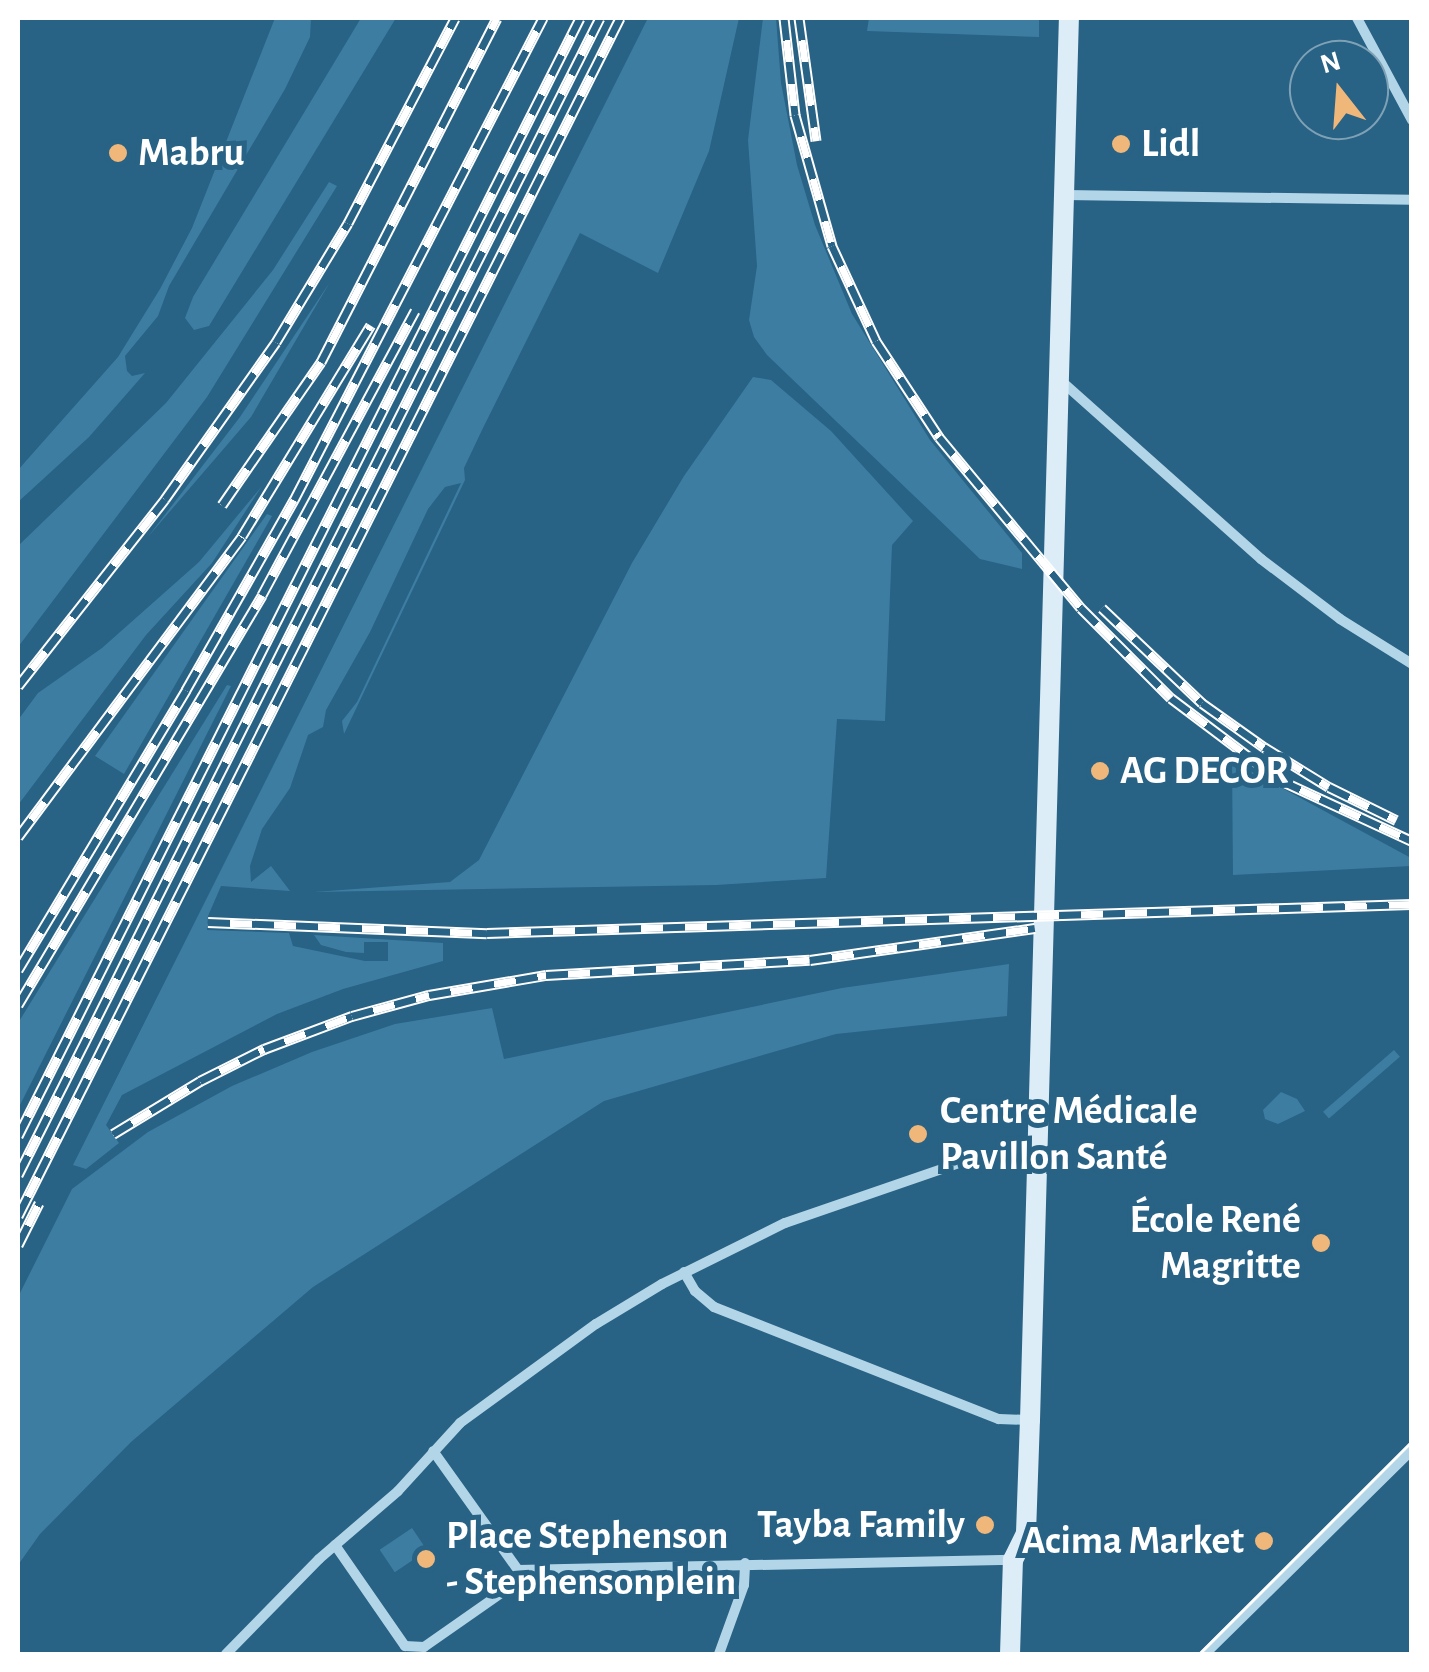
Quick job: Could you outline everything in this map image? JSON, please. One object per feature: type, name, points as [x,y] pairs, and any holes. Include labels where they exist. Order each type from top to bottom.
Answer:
[{"type":"street","points":[[1010,1654],[1013,1560],[1026,1533],[1069,18]]},
{"type":"street","points":[[1357,18],[1412,120]]},
{"type":"street","points":[[1065,195],[1412,200]]},
{"type":"street","points":[[1058,378],[1260,559],[1340,618],[1412,664]]},
{"type":"street","points":[[226,1654],[335,1545],[398,1491],[460,1422],[596,1324],[684,1272],[785,1224],[971,1158],[1038,1144]]},
{"type":"street","points":[[684,1272],[695,1291],[714,1307],[1000,1419],[1030,1420]]},
{"type":"street","points":[[1205,1654],[1412,1450]]},
{"type":"street","points":[[433,1451],[518,1570]]},
{"type":"street","points":[[335,1545],[405,1646]]},
{"type":"street","points":[[518,1570],[1013,1560]]},
{"type":"street","points":[[719,1654],[744,1585],[745,1563]]},
{"type":"street","points":[[394,1654],[405,1646],[424,1646],[510,1586],[518,1570]]},
{"type":"shaded area","points":[[275,18],[311,18],[310,37],[285,89],[169,286],[158,316],[125,356],[127,371],[132,376],[145,373],[89,437],[18,502],[18,470],[118,357],[160,289],[192,228]]},
{"type":"shaded area","points":[[361,18],[396,18],[209,326],[194,330],[185,318],[193,297]]},
{"type":"shaded area","points":[[648,18],[739,18],[709,151],[658,273],[580,233],[464,468],[465,480],[344,734],[342,721],[357,702],[461,483],[445,487],[428,509],[370,632],[326,710],[323,727],[308,735],[290,788],[262,829],[250,866],[251,882],[271,866],[290,891],[221,886],[208,916],[207,930],[289,933],[293,946],[365,961],[388,961],[388,942],[364,942],[364,953],[346,952],[321,945],[314,935],[443,943],[443,961],[343,989],[277,1014],[122,1095],[106,1125],[119,1143],[86,1169],[73,1165]]},
{"type":"shaded area","points":[[763,18],[776,18],[781,83],[797,165],[815,225],[852,314],[930,440],[1022,553],[1022,569],[980,559],[767,355],[754,337],[749,320],[757,266],[748,140]]},
{"type":"shaded area","points":[[869,18],[1039,18],[1039,37],[867,31]]},
{"type":"shaded area","points":[[329,182],[337,186],[207,397],[18,647],[18,546],[166,403],[273,270]]},
{"type":"shaded area","points":[[330,282],[251,417],[147,538],[240,417]]},
{"type":"shaded area","points":[[753,377],[771,380],[831,431],[913,521],[892,545],[885,721],[837,719],[826,878],[716,885],[314,892],[450,882],[479,860],[632,563],[684,476]]},
{"type":"shaded area","points":[[262,486],[212,563],[146,635],[18,805],[18,720],[38,693],[102,648],[199,562]]},
{"type":"shaded area","points":[[267,514],[272,516],[124,774],[95,756]]},
{"type":"shaded area","points":[[227,685],[231,686],[18,1109],[18,1023]]},
{"type":"shaded area","points":[[1232,761],[1411,858],[1411,866],[1233,875]]},
{"type":"shaded area","points":[[1009,964],[1007,1016],[836,1034],[604,1101],[313,1287],[131,1442],[40,1534],[18,1565],[18,1297],[72,1189],[148,1132],[232,1086],[312,1052],[395,1024],[492,1008],[504,1059],[842,988]]},
{"type":"shaded area","points":[[1394,1050],[1400,1057],[1329,1118],[1323,1112]]},
{"type":"shaded area","points":[[1281,1092],[1297,1099],[1305,1111],[1278,1124],[1265,1119],[1263,1110]]},
{"type":"shaded area","points":[[412,1528],[427,1550],[395,1572],[380,1550]]},
{"type":"tram line","points":[[1199,1654],[1412,1441]]},
{"type":"railway","points":[[18,686],[165,499],[276,342],[348,223],[455,18]]},
{"type":"railway","points":[[222,505],[321,362],[497,18]]},
{"type":"railway","points":[[18,970],[186,690],[294,500],[543,18]]},
{"type":"railway","points":[[18,1136],[580,18]]},
{"type":"railway","points":[[18,1175],[600,18]]},
{"type":"railway","points":[[18,1216],[620,18]]},
{"type":"railway","points":[[784,18],[795,115],[832,246],[876,341],[939,437],[1081,608],[1171,698],[1280,780],[1412,841]]},
{"type":"railway","points":[[799,18],[816,141]]},
{"type":"railway","points":[[18,1005],[262,595],[415,311]]},
{"type":"railway","points":[[18,837],[242,536],[371,325]]},
{"type":"railway","points":[[1102,608],[1202,703],[1329,787],[1396,820]]},
{"type":"railway","points":[[208,922],[487,933],[1412,904]]},
{"type":"railway","points":[[113,1134],[200,1081],[264,1049],[352,1016],[429,995],[546,975],[810,960],[1035,928]]},
{"type":"railway","points":[[18,1245],[39,1203]]},
{"type":"place","name":"Lidl","points":[[1121,144]]},
{"type":"place","name":"Mabru","points":[[118,153]]},
{"type":"place","name":"AG DECOR","points":[[1100,771]]},
{"type":"place","name":"Centre Médicale Pavillon Santé","points":[[918,1134]]},
{"type":"place","name":"École René Magritte","points":[[1321,1243]]},
{"type":"place","name":"Tayba Family","points":[[985,1525]]},
{"type":"place","name":"Acima Market","points":[[1264,1541]]},
{"type":"place","name":"Place Stephenson - Stephensonplein","points":[[426,1559]]}]
